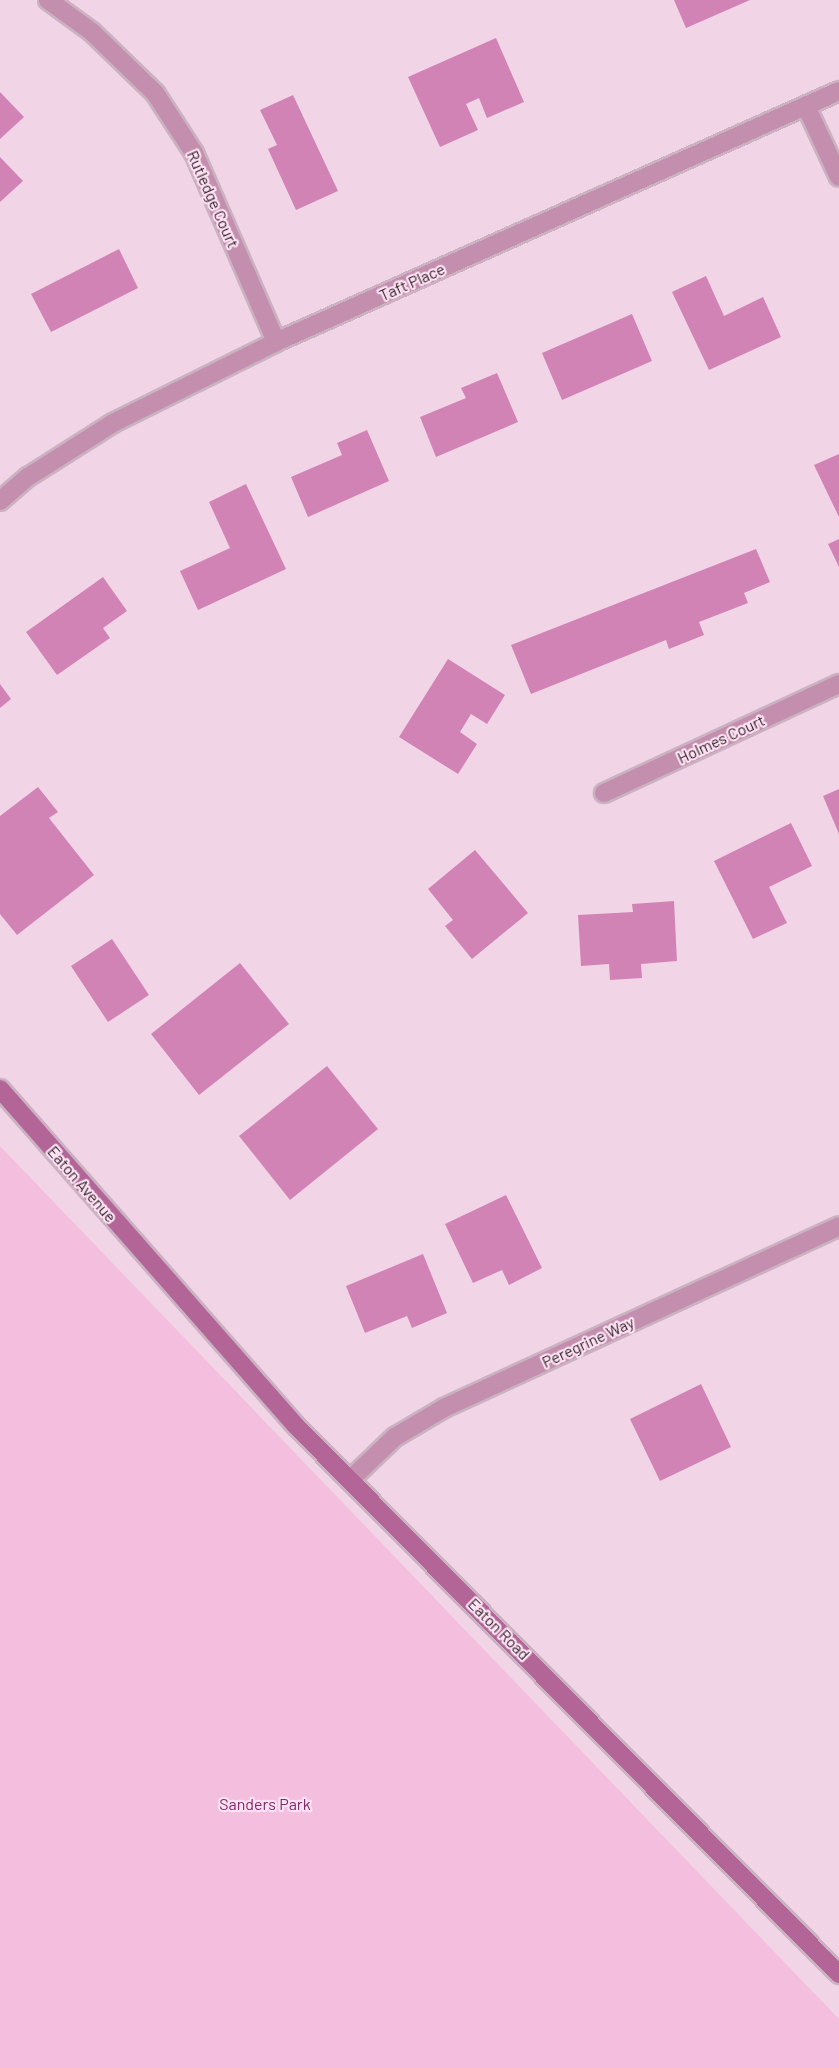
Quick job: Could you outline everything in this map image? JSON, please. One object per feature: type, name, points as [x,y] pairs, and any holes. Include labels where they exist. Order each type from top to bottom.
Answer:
[{"type":"street","name":"Rutledge Court","points":[[48,0],[92,32],[155,93],[195,153],[276,342]]},
{"type":"street","name":"Taft Place","points":[[0,501],[28,477],[113,423],[276,342],[839,91]]},
{"type":"street","points":[[806,106],[839,177]]},
{"type":"street","name":"Holmes Court","points":[[604,793],[839,684]]},
{"type":"street","name":"Eaton Avenue","points":[[0,1089],[164,1279]]},
{"type":"street","name":"Peregrine Way","points":[[351,1479],[395,1437],[444,1408],[839,1226]]},
{"type":"street","name":"Eaton Road","points":[[164,1279],[295,1425],[839,1974]]},
{"type":"green space","name":"Sanders Park","points":[[0,1146],[839,2019],[839,2068],[0,2068]]},
{"type":"building","points":[[674,0],[750,0],[686,28]]},
{"type":"building","points":[[496,38],[524,102],[487,118],[479,98],[466,104],[478,130],[440,147],[408,77]]},
{"type":"building","points":[[0,92],[24,117],[0,139]]},
{"type":"building","points":[[293,95],[338,191],[296,210],[268,149],[277,145],[260,110]]},
{"type":"building","points":[[0,157],[23,181],[0,202]]},
{"type":"building","points":[[119,249],[138,288],[51,332],[31,294]]},
{"type":"building","points":[[706,276],[724,316],[763,297],[781,337],[709,370],[672,292]]},
{"type":"building","points":[[632,314],[652,361],[562,400],[542,353]]},
{"type":"building","points":[[497,373],[518,422],[436,457],[420,417],[466,398],[461,388]]},
{"type":"building","points":[[367,430],[389,481],[308,517],[291,477],[342,455],[337,443]]},
{"type":"building","points":[[839,454],[839,517],[814,465]]},
{"type":"building","points":[[246,484],[286,569],[198,610],[180,571],[230,548],[209,502]]},
{"type":"building","points":[[839,539],[839,567],[828,544]]},
{"type":"building","points":[[756,549],[770,582],[744,593],[748,603],[699,622],[704,635],[669,649],[666,640],[531,694],[511,645]]},
{"type":"building","points":[[103,577],[127,611],[103,628],[110,638],[57,675],[26,632]]},
{"type":"building","points":[[448,659],[505,695],[487,724],[471,714],[460,732],[477,744],[458,774],[399,737]]},
{"type":"building","points":[[0,684],[11,699],[0,708]]},
{"type":"building","points":[[38,787],[58,812],[49,818],[94,875],[17,935],[0,914],[0,816]]},
{"type":"building","points":[[839,789],[839,834],[823,796]]},
{"type":"building","points":[[791,823],[812,866],[769,887],[787,923],[753,939],[714,861]]},
{"type":"building","points":[[475,850],[528,913],[472,959],[445,926],[453,920],[428,889]]},
{"type":"building","points":[[674,901],[677,961],[641,964],[642,978],[610,980],[609,964],[581,966],[578,915],[633,912],[632,904]]},
{"type":"building","points":[[112,939],[149,995],[108,1022],[71,966]]},
{"type":"building","points":[[240,963],[289,1024],[199,1095],[151,1034]]},
{"type":"building","points":[[327,1066],[378,1129],[290,1200],[239,1136]]},
{"type":"building","points":[[506,1195],[542,1268],[509,1285],[502,1270],[473,1283],[445,1224]]},
{"type":"building","points":[[423,1254],[447,1313],[412,1328],[407,1316],[365,1333],[346,1286]]},
{"type":"building","points":[[701,1384],[731,1447],[660,1481],[630,1419]]}]
